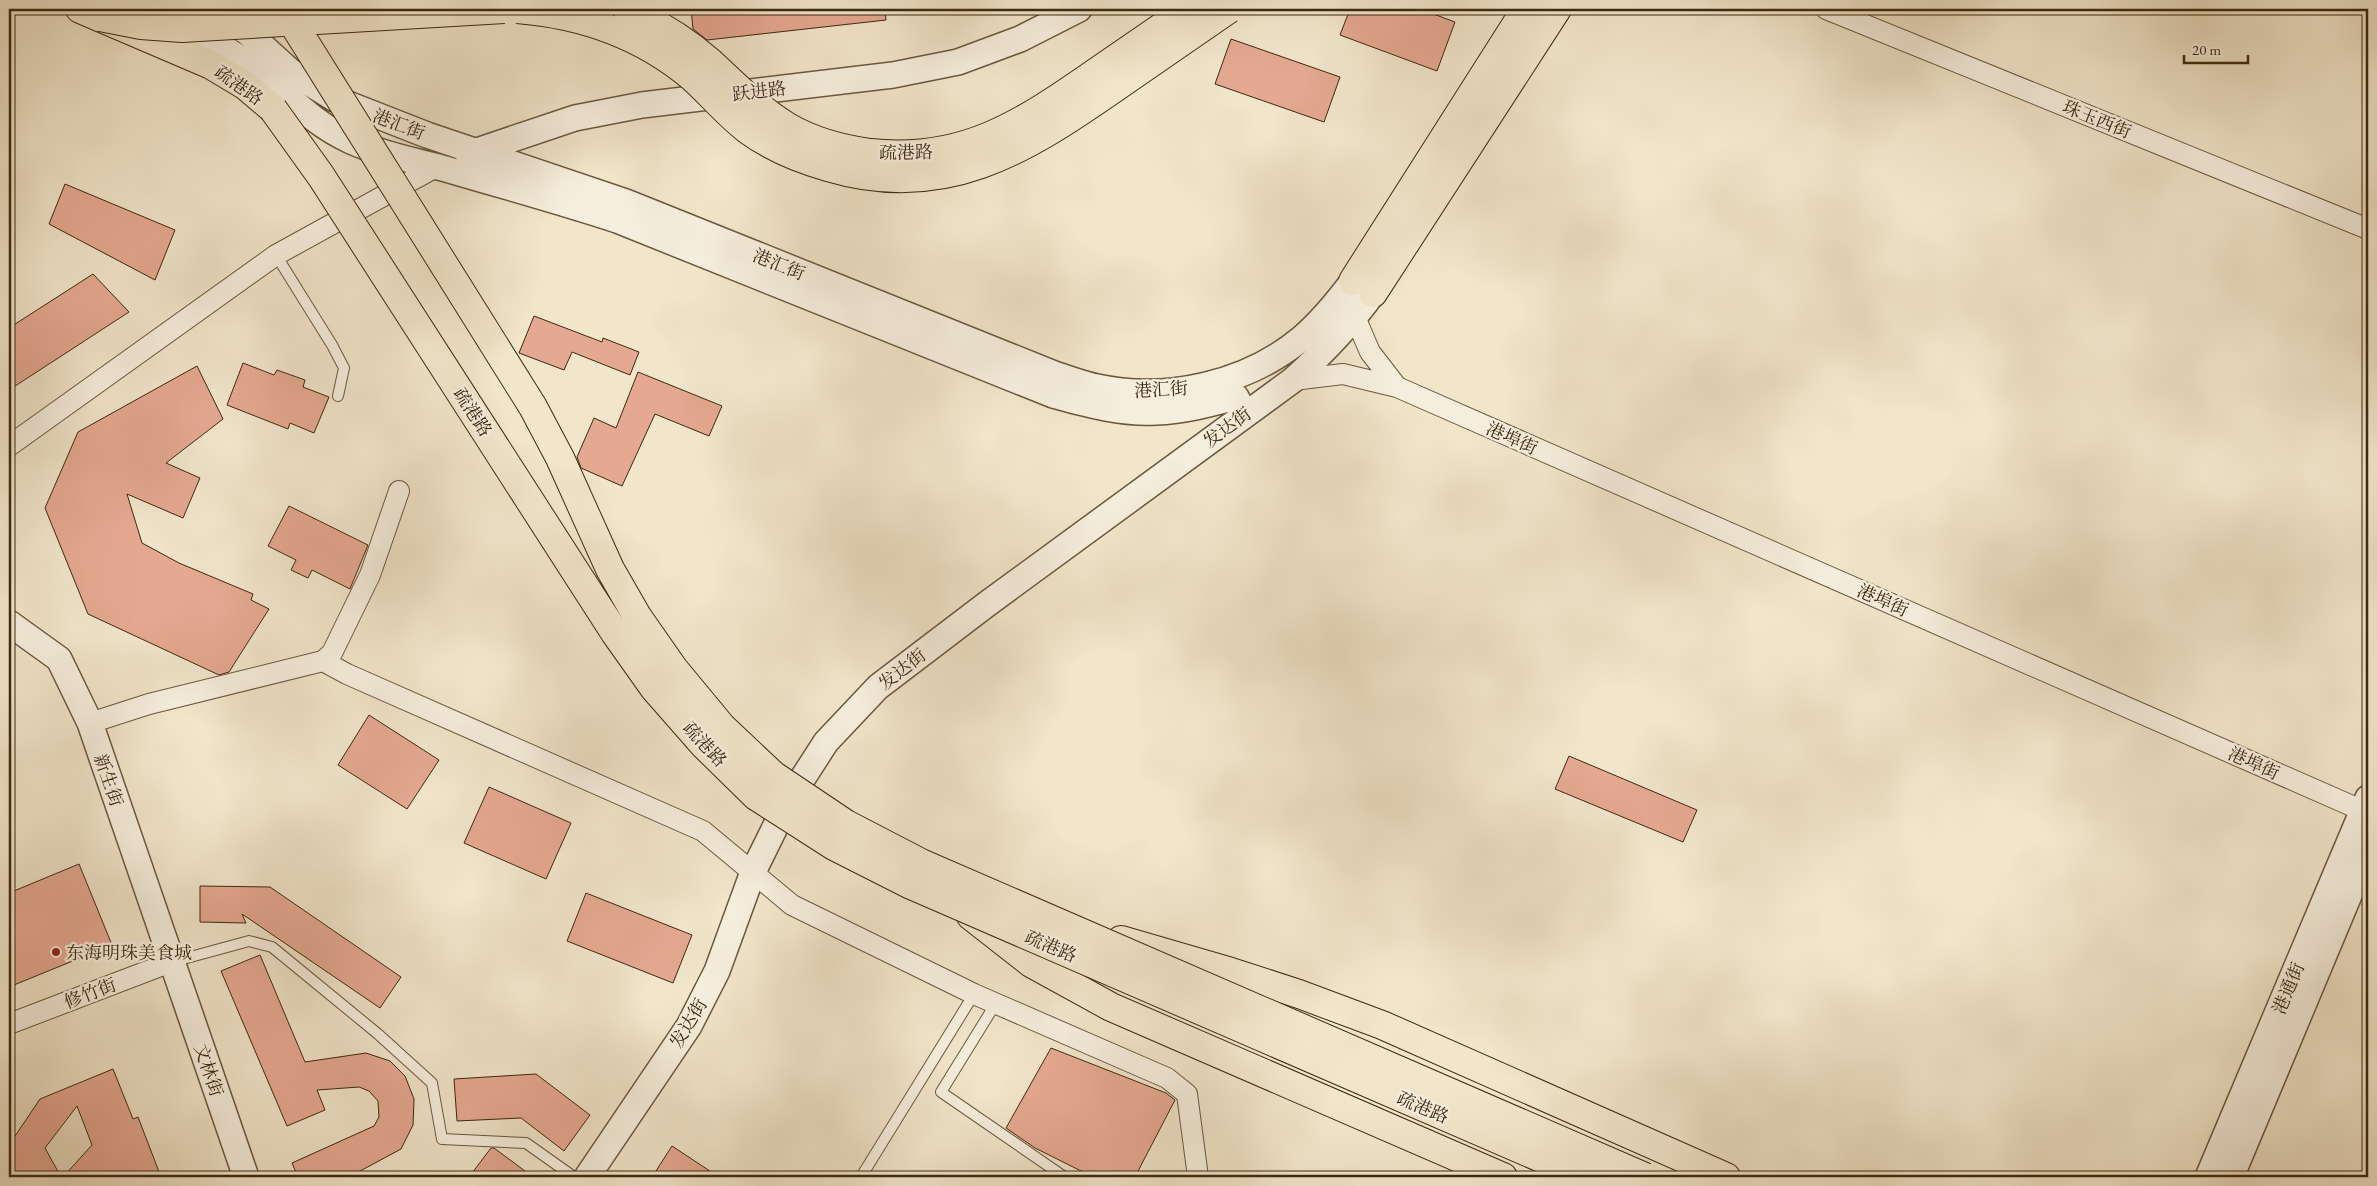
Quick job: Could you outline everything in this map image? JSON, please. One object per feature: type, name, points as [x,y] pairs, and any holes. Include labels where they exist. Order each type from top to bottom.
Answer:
[{"type":"highway","name":"疏港路","points":[[284,9],[533,407],[560,458],[610,568],[637,616],[674,669],[722,727],[773,775],[846,824],[921,863],[1645,1177]]},
{"type":"highway","points":[[90,13],[141,25],[182,28],[504,9]]},
{"type":"highway","points":[[518,9],[548,11],[583,19],[618,32],[656,52],[691,77],[748,130],[777,147],[810,162],[841,171],[885,179],[919,178],[953,173],[989,163],[1026,146],[1060,126],[1229,9]]},
{"type":"highway","name":"疏港路","points":[[628,9],[672,32],[709,61],[741,93],[789,128],[819,141],[845,148],[887,155],[951,150],[981,141],[1015,126],[1049,105],[1188,9]]},
{"type":"highway","points":[[1363,287],[1526,9]]},
{"type":"highway","points":[[1363,287],[1557,9]]},
{"type":"highway","name":"疏港路","points":[[90,13],[211,65],[246,86],[273,109],[321,176],[616,633],[654,688],[704,745],[756,796],[834,846],[911,885],[1585,1177]]},
{"type":"highway","points":[[958,905],[1031,963],[1111,1007],[1503,1177]]},
{"type":"highway","points":[[1058,922],[1231,972],[1299,994],[1382,1025],[1726,1177]]},
{"type":"street","name":"港汇街","points":[[136,9],[208,39],[246,62],[304,113],[326,129],[352,142],[383,153],[564,202],[616,220],[1052,395],[1100,407],[1154,413],[1195,408],[1236,396],[1270,360],[1302,338],[1331,310],[1363,287]]},
{"type":"street","name":"港汇街","points":[[203,9],[246,32],[290,70],[335,99],[427,135],[626,202],[1057,375],[1097,387],[1140,392],[1188,389],[1236,396]]},
{"type":"street","name":"跃进路","points":[[436,167],[474,151],[575,118],[642,105],[892,75],[958,62],[1020,39],[1079,9]]},
{"type":"street","name":"珠玉西街","points":[[1826,9],[2368,228]]},
{"type":"street","points":[[9,446],[276,255],[436,167]]},
{"type":"street","name":"发达街","points":[[587,1177],[689,1026],[717,971],[753,872],[788,801],[826,742],[878,687],[1236,396],[1292,380],[1333,344],[1356,317],[1363,287]]},
{"type":"street","points":[[1356,317],[1370,352],[1397,387]]},
{"type":"street","name":"港埠街","points":[[1292,380],[1343,374],[1397,387],[2366,807]]},
{"type":"street","points":[[90,723],[149,704],[323,661],[332,653],[370,575],[399,491]]},
{"type":"street","name":"新生街","points":[[9,623],[59,659],[90,723],[171,962]]},
{"type":"street","points":[[323,661],[347,674],[703,831],[792,905],[974,994],[1167,1078],[1187,1094],[1198,1177]]},
{"type":"street","name":"港通街","points":[[2208,1177],[2366,807]]},
{"type":"street","name":"港通街","points":[[2231,1177],[2368,850]]},
{"type":"street","name":"修竹街","points":[[9,1024],[171,962]]},
{"type":"street","name":"文林街","points":[[171,962],[246,1177]]},
{"type":"lane","points":[[276,255],[332,345],[344,368],[338,396]]},
{"type":"lane","points":[[171,962],[249,941],[272,947],[378,1034],[432,1083],[442,1139],[526,1142],[574,1177]]},
{"type":"lane","points":[[861,1177],[974,994]]},
{"type":"lane","points":[[996,1003],[941,1092],[1063,1176]]},
{"type":"building","points":[[691,9],[885,9],[886,20],[707,40],[693,29]]},
{"type":"building","points":[[1350,9],[1420,9],[1455,22],[1437,71],[1340,35]]},
{"type":"building","points":[[1231,39],[1340,77],[1324,122],[1215,84]]},
{"type":"building","points":[[65,184],[175,230],[155,280],[49,224]]},
{"type":"building","points":[[93,274],[129,312],[9,390],[9,328]]},
{"type":"building","points":[[534,316],[602,342],[603,338],[639,352],[630,375],[572,352],[564,370],[519,353]]},
{"type":"building","points":[[243,363],[274,375],[277,370],[305,380],[303,387],[329,397],[314,433],[290,423],[288,429],[227,405]]},
{"type":"building","points":[[197,366],[223,419],[166,463],[200,478],[183,518],[127,494],[142,543],[179,563],[253,594],[251,600],[269,609],[229,672],[219,675],[88,614],[45,508],[78,432]]},
{"type":"building","points":[[638,372],[722,406],[709,436],[655,414],[622,486],[581,468],[577,457],[594,418],[616,428]]},
{"type":"building","points":[[289,506],[368,545],[350,589],[312,570],[308,578],[291,570],[296,560],[268,546]]},
{"type":"building","points":[[369,715],[439,760],[407,809],[338,765]]},
{"type":"building","points":[[1569,756],[1697,810],[1683,842],[1555,789]]},
{"type":"building","points":[[489,787],[571,823],[546,879],[464,843]]},
{"type":"building","points":[[79,864],[112,945],[9,987],[9,893]]},
{"type":"building","points":[[200,886],[270,887],[401,977],[380,1008],[242,914],[246,923],[200,922]]},
{"type":"building","points":[[586,893],[692,935],[673,983],[567,941]]},
{"type":"building","points":[[260,955],[305,1062],[366,1053],[390,1061],[405,1076],[414,1099],[413,1125],[401,1149],[349,1177],[298,1177],[292,1163],[374,1126],[379,1117],[378,1101],[369,1091],[359,1087],[317,1090],[325,1110],[287,1126],[221,971]]},
{"type":"building","points":[[1051,1048],[1166,1093],[1175,1100],[1135,1177],[1093,1177],[1035,1148],[1006,1128]]},
{"type":"building","points":[[113,1069],[133,1119],[138,1117],[161,1177],[63,1177],[92,1145],[77,1106],[45,1148],[61,1177],[9,1177],[9,1145],[40,1099]]},
{"type":"building","points":[[536,1074],[590,1115],[564,1151],[521,1118],[457,1121],[454,1079]]},
{"type":"building","points":[[672,1146],[719,1177],[652,1177]]},
{"type":"building","points":[[491,1148],[494,1148],[533,1177],[469,1177]]},
{"type":"place","name":"东海明珠美食城","points":[[56,952]]}]
